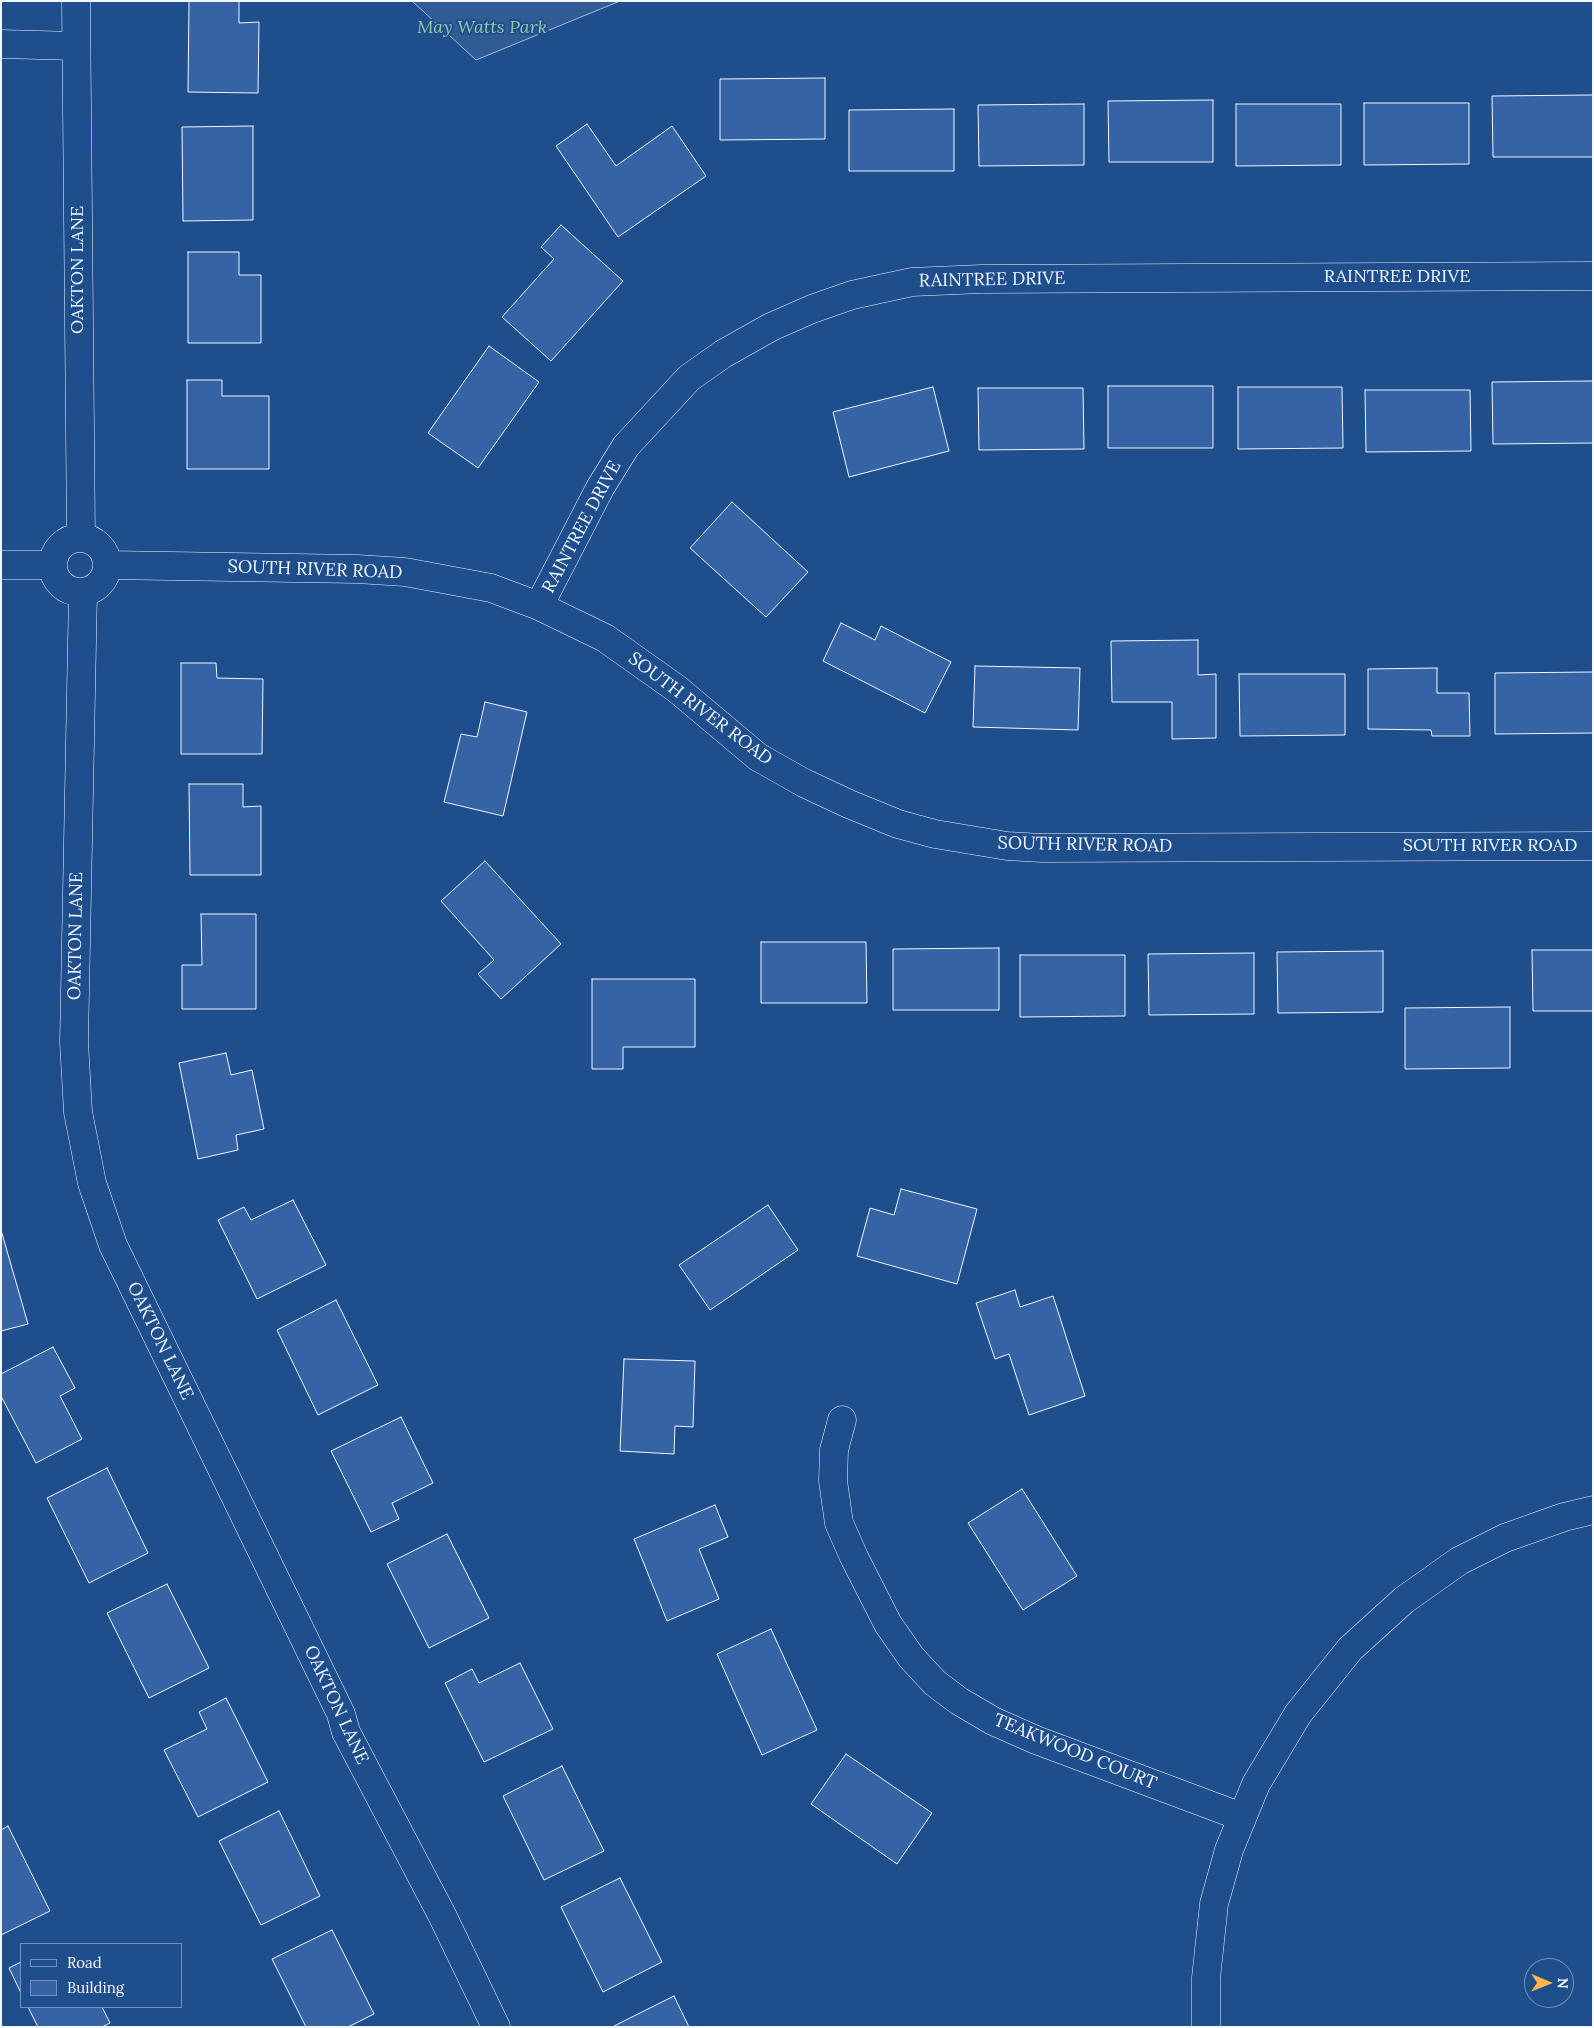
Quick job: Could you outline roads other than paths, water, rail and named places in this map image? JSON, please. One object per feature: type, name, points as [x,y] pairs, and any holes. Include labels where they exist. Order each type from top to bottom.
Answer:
[{"type":"street","name":"OAKTON LANE","points":[[76,1],[81,538]]},
{"type":"street","points":[[1,44],[76,46]]},
{"type":"street","name":"RAINTREE DRIVE","points":[[539,606],[600,488],[626,446],[689,378],[723,354],[771,327],[852,294],[912,282],[981,278],[1593,276]]},
{"type":"street","points":[[81,538],[97,543],[102,549],[108,565],[103,580],[91,590],[74,592],[59,582],[54,574],[54,557],[64,542],[81,538]]},
{"type":"street","points":[[1,565],[53,565]]},
{"type":"street","name":"SOUTH RIVER ROAD","points":[[108,565],[347,568],[405,572],[491,588],[539,606],[605,638],[677,689],[758,757],[804,783],[849,804],[890,820],[935,834],[1007,846],[1042,848],[1593,846]]},
{"type":"street","name":"OAKTON LANE","points":[[83,592],[74,1042],[78,1112],[92,1183],[113,1245],[341,1714],[346,1732],[442,1915],[496,2027]]},
{"type":"street","name":"TEAKWOOD COURT","points":[[842,1420],[834,1450],[833,1481],[839,1523],[888,1624],[911,1657],[935,1683],[959,1701],[993,1721],[1036,1740],[1242,1817]]},
{"type":"street","points":[[1206,2027],[1206,1978],[1214,1904],[1229,1850],[1256,1784],[1298,1714],[1350,1649],[1404,1600],[1459,1561],[1505,1538],[1564,1517],[1593,1510]]},
{"type":"park label","name":"May Watts Park","points":[[482,28]]}]
